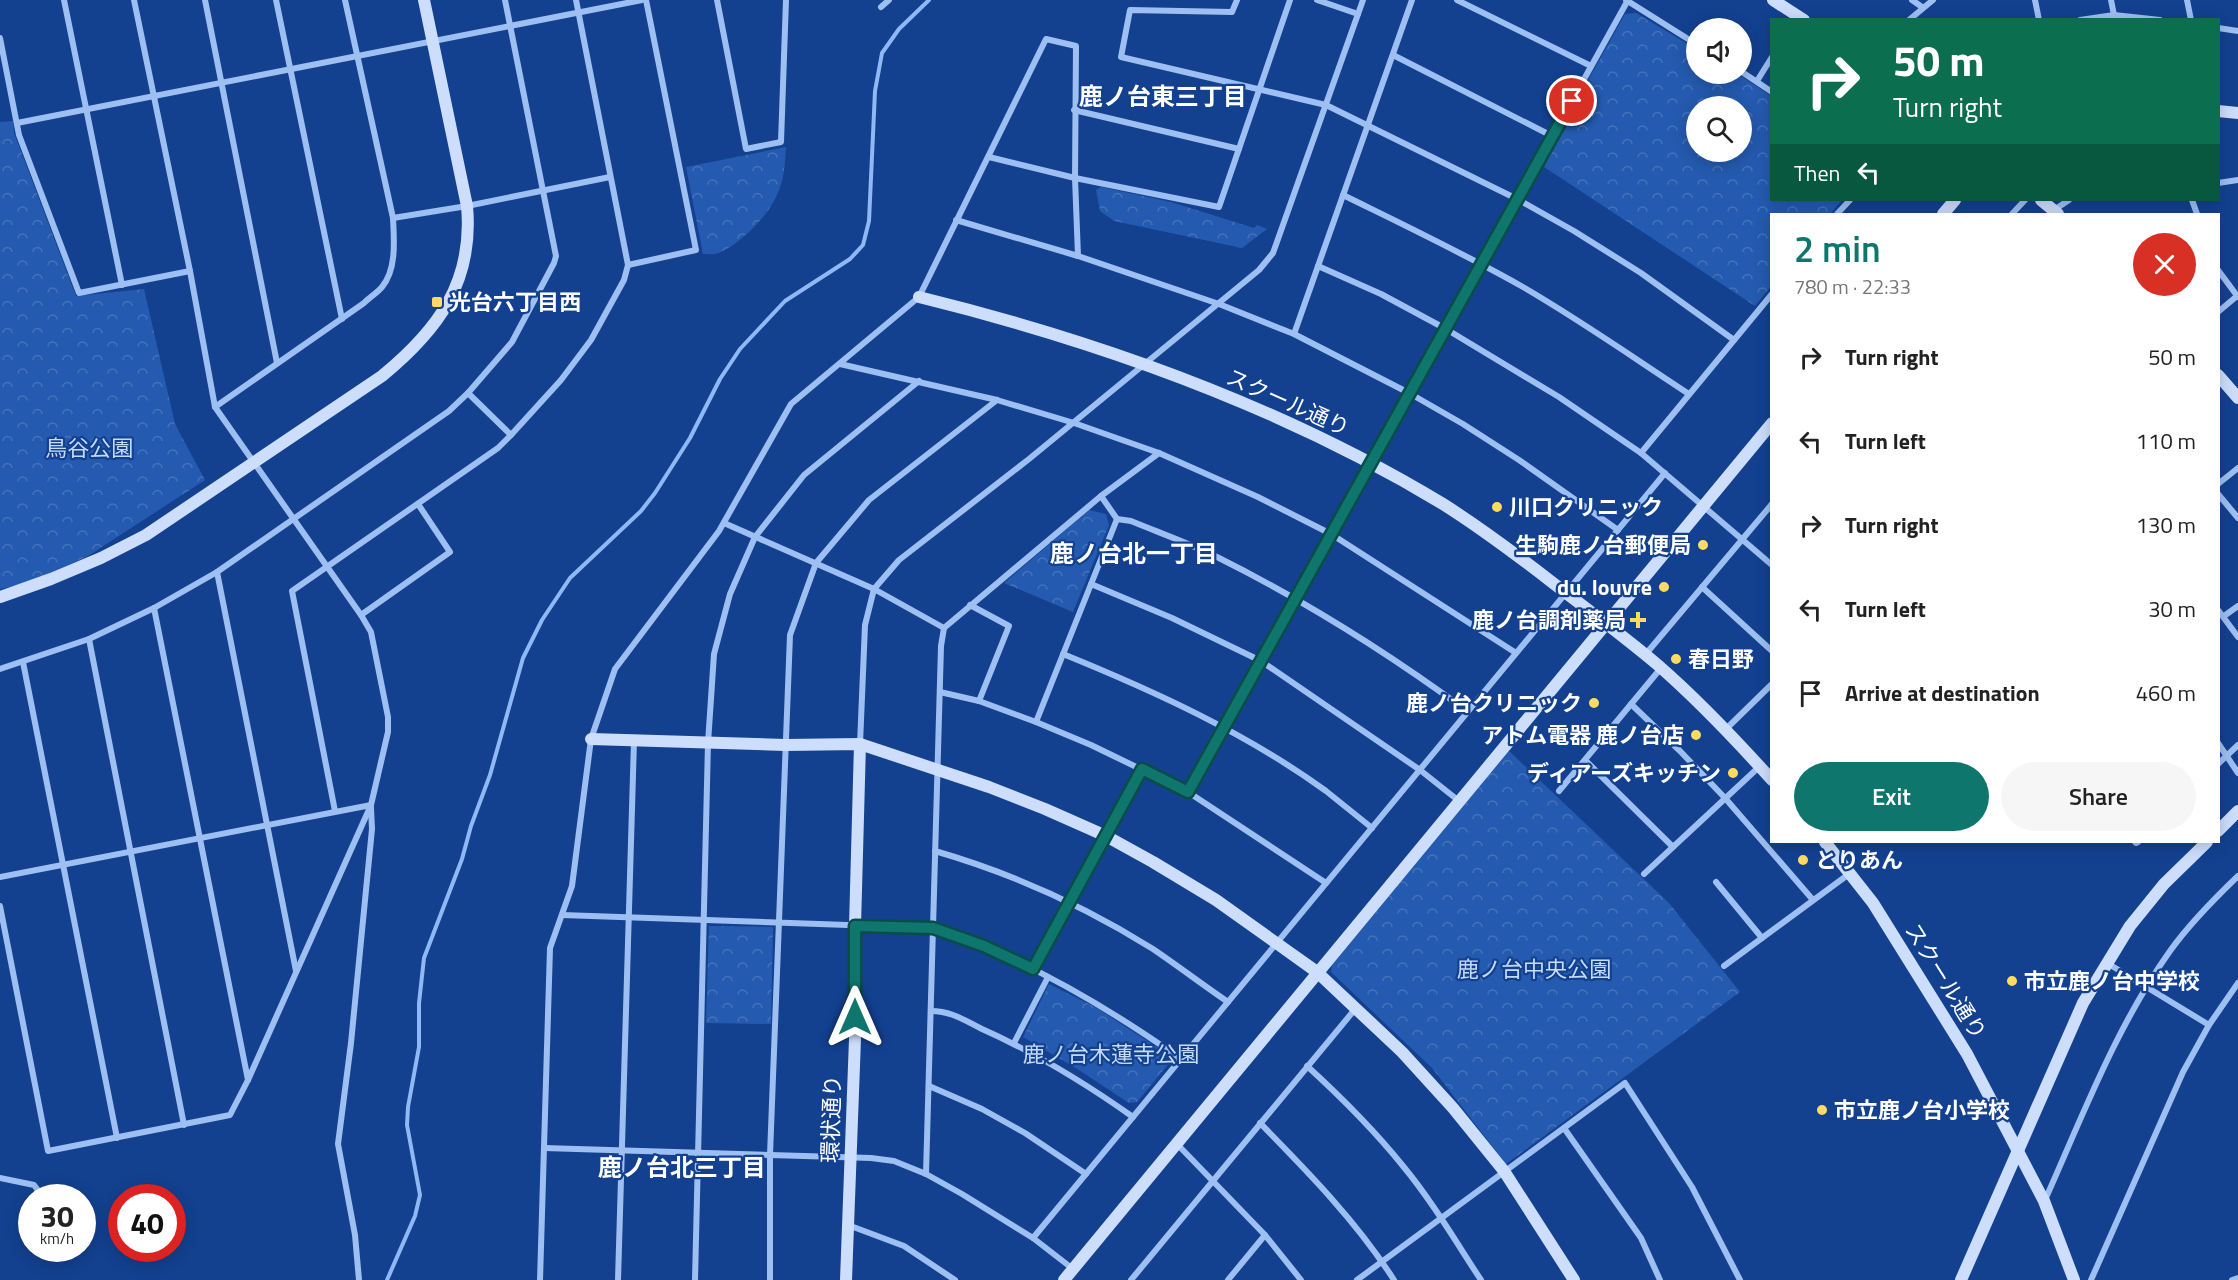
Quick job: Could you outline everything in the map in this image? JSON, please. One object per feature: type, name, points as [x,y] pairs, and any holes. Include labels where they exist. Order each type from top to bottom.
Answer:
[{"type":"street","points":[[64,0],[123,285]]},
{"type":"street","points":[[0,906],[48,1151],[231,1114],[371,804],[388,732],[388,717],[371,632],[215,407],[190,271],[134,0]]},
{"type":"street","points":[[206,0],[277,363]]},
{"type":"street","points":[[276,0],[342,319]]},
{"type":"street","points":[[215,407],[342,319],[383,286],[393,263],[393,218],[345,0]]},
{"type":"street","points":[[0,597],[62,575],[146,535],[382,376],[410,353],[435,326],[449,304],[461,277],[469,229],[467,206],[424,0]]},
{"type":"street","points":[[0,669],[89,639],[154,608],[217,572],[449,411],[468,393],[512,342],[556,256],[505,0]]},
{"type":"street","points":[[335,811],[292,591],[498,448],[561,380],[591,340],[624,280],[628,265],[576,0]]},
{"type":"street","points":[[17,123],[644,0],[696,250],[628,265]]},
{"type":"street","points":[[717,0],[746,149],[781,142],[786,0]]},
{"type":"street","points":[[880,7],[889,0]]},
{"type":"street","points":[[1237,0],[1232,12],[1130,10],[1121,57],[1326,105],[1517,200],[1574,231],[1641,273],[1734,340]]},
{"type":"street","points":[[990,157],[1075,178],[1219,207],[1290,0]]},
{"type":"street","points":[[1317,0],[1358,14]]},
{"type":"street","points":[[860,744],[865,625],[874,589],[899,560],[1074,423],[1219,304],[1259,270],[1273,254],[1363,0]]},
{"type":"street","points":[[1294,334],[1412,0]]},
{"type":"street","points":[[1457,0],[1591,66]]},
{"type":"street","points":[[1188,792],[1627,0],[1686,38]]},
{"type":"street","points":[[1773,0],[1798,18]]},
{"type":"street","points":[[1912,0],[1922,7]]},
{"type":"street","points":[[1911,18],[1933,0]]},
{"type":"street","points":[[2035,0],[2039,18]]},
{"type":"street","points":[[2111,0],[2114,15]]},
{"type":"street","points":[[2187,0],[2191,18]]},
{"type":"street","points":[[2094,18],[2114,15],[2142,18]]},
{"type":"street","points":[[2220,28],[2238,31]]},
{"type":"street","points":[[0,38],[19,135],[79,293],[190,271]]},
{"type":"street","points":[[540,1280],[550,948],[573,886],[591,739],[615,669],[724,523],[791,404],[919,297],[956,220],[990,157],[1046,39],[1076,46],[1074,110],[1078,256]]},
{"type":"street","points":[[1393,55],[1552,136]]},
{"type":"street","points":[[1756,81],[1770,60]]},
{"type":"street","points":[[1752,78],[1770,91]]},
{"type":"street","points":[[1074,110],[1239,148]]},
{"type":"street","points":[[2220,111],[2238,113]]},
{"type":"street","points":[[393,218],[467,206],[610,177]]},
{"type":"street","points":[[2220,183],[2238,180]]},
{"type":"street","points":[[1343,195],[1481,264],[1584,324],[1689,394]]},
{"type":"street","points":[[1839,213],[1849,201]]},
{"type":"street","points":[[1944,213],[1954,201]]},
{"type":"street","points":[[2013,213],[2024,201]]},
{"type":"street","points":[[2042,201],[2056,212],[2068,201]]},
{"type":"street","points":[[956,220],[1078,256],[1219,304],[1294,334],[1409,393],[1519,460],[1618,530]]},
{"type":"street","points":[[1318,266],[1381,294],[1446,329],[1559,397],[1641,453],[1770,563]]},
{"type":"street","points":[[2220,273],[2238,297],[2220,310]]},
{"type":"street","points":[[1641,453],[1770,296]]},
{"type":"street","name":"スクール通り","points":[[919,297],[1010,319],[1145,363],[1273,415],[1371,463],[1444,505],[1509,550],[1646,655],[1726,729],[1770,778]]},
{"type":"street","points":[[840,364],[997,400],[1074,423],[1159,453],[1258,497],[1331,534],[1516,653]]},
{"type":"street","points":[[2220,377],[2238,398]]},
{"type":"street","points":[[695,1280],[708,743],[714,654],[730,594],[754,537],[804,475],[919,381]]},
{"type":"street","points":[[468,393],[511,435]]},
{"type":"street","points":[[770,1280],[770,1155],[790,635],[816,563],[868,500],[997,400]]},
{"type":"street","points":[[1064,1280],[1770,425]]},
{"type":"street","points":[[926,1174],[940,692],[944,628],[1101,496],[1159,453]]},
{"type":"street","points":[[2220,482],[2238,468]]},
{"type":"street","points":[[1033,1238],[1665,473]]},
{"type":"street","points":[[1101,496],[1117,519],[1131,521],[1217,557],[1295,598],[1343,625],[1404,665],[1467,711]]},
{"type":"street","points":[[2220,496],[2238,518]]},
{"type":"street","points":[[361,615],[450,552],[418,504]]},
{"type":"street","points":[[1646,655],[1770,506]]},
{"type":"street","points":[[1036,722],[1117,519]]},
{"type":"street","points":[[724,523],[874,589],[944,628]]},
{"type":"street","points":[[217,572],[296,972]]},
{"type":"street","points":[[1091,584],[1172,618],[1261,661],[1420,770],[1459,801]]},
{"type":"street","points":[[1702,587],[1770,649]]},
{"type":"street","points":[[970,605],[1009,626],[979,701]]},
{"type":"street","points":[[2224,616],[2238,606]]},
{"type":"street","points":[[154,608],[248,1080]]},
{"type":"street","points":[[2220,612],[2238,637]]},
{"type":"street","points":[[89,639],[184,1125]]},
{"type":"street","points":[[1063,654],[1152,692],[1223,728],[1324,790],[1372,828]]},
{"type":"street","points":[[23,662],[117,1138]]},
{"type":"street","points":[[1559,791],[1661,668]]},
{"type":"street","points":[[1726,729],[1770,686]]},
{"type":"street","points":[[940,692],[979,701],[1036,722],[1142,769],[1188,792],[1326,883]]},
{"type":"street","points":[[1631,704],[1725,798],[1813,900]]},
{"type":"street","points":[[591,739],[785,746],[860,744],[989,787],[1106,836],[1216,900],[1278,942],[1317,972],[1356,1007],[1402,1052],[1453,1108],[1504,1171],[1574,1280]]},
{"type":"street","points":[[618,1280],[634,740]]},
{"type":"street","name":"環状通り","points":[[846,1280],[855,1039],[855,926],[860,744]]},
{"type":"street","points":[[2220,745],[2238,772]]},
{"type":"street","points":[[2220,762],[2238,745]]},
{"type":"street","points":[[1585,760],[1673,847]]},
{"type":"street","points":[[1644,874],[1760,766]]},
{"type":"street","points":[[1033,969],[1142,769]]},
{"type":"street","points":[[0,877],[371,804]]},
{"type":"street","points":[[359,1280],[355,1235],[338,1144],[351,1043],[372,829],[371,804]]},
{"type":"street","points":[[2220,829],[2238,811]]},
{"type":"street","name":"スクール通り","points":[[1826,843],[1872,903],[1961,1044],[2044,1201],[2074,1280]]},
{"type":"street","points":[[1961,1280],[2083,1002],[2130,927],[2164,884],[2206,843]]},
{"type":"street","points":[[935,850],[980,864],[1069,904],[1152,949],[1228,1002]]},
{"type":"street","points":[[1724,966],[1848,874]]},
{"type":"street","points":[[2044,1201],[2118,1035],[2146,987],[2195,920],[2238,876]]},
{"type":"street","points":[[1716,882],[1762,938]]},
{"type":"street","points":[[562,915],[933,928],[984,946],[1033,969],[1135,1026],[1181,1059]]},
{"type":"street","points":[[2107,963],[2209,1025]]},
{"type":"street","points":[[1014,1043],[1048,977]]},
{"type":"street","points":[[2091,1280],[2182,1072],[2209,1025],[2238,983]]},
{"type":"street","points":[[1131,1280],[1356,1007]]},
{"type":"street","points":[[931,1011],[946,1011],[1014,1043],[1098,1092],[1133,1117]]},
{"type":"street","points":[[1307,1066],[1404,1166],[1481,1280]]},
{"type":"street","points":[[1357,1280],[1625,1083],[1692,1187],[1740,1280]]},
{"type":"street","points":[[929,1086],[982,1109],[1025,1133],[1086,1174]]},
{"type":"street","points":[[1260,1123],[1320,1184],[1382,1261],[1394,1280]]},
{"type":"street","points":[[1564,1128],[1641,1238],[1660,1280]]},
{"type":"street","points":[[1177,1143],[1265,1235],[1301,1280]]},
{"type":"street","points":[[544,1148],[850,1157],[894,1161],[926,1174],[962,1194],[1033,1238],[1073,1269]]},
{"type":"street","points":[[0,1178],[29,1184]]},
{"type":"street","points":[[848,1225],[904,1246],[955,1280]]},
{"type":"street","points":[[1228,1280],[1265,1235]]},
{"type":"street","points":[[2232,1280],[2238,1278]]},
{"type":"green space","points":[[1636,13],[1686,43],[1686,84],[1752,83],[1770,95],[1770,201],[1841,201],[1831,213],[1770,213],[1770,287],[1755,306],[1541,165],[1625,14]]},
{"type":"green space","name":"鳥谷公園","points":[[13,121],[14,133],[76,296],[144,289],[175,424],[205,480],[88,556],[28,583],[0,589],[0,122]]},
{"type":"green space","points":[[786,147],[781,185],[772,205],[760,221],[729,248],[717,254],[703,254],[686,167]]},
{"type":"green space","points":[[1101,187],[1171,202],[1254,228],[1257,225],[1267,229],[1242,248],[1114,221],[1100,211],[1096,190]]},
{"type":"green space","points":[[1089,510],[1106,514],[1109,525],[1073,612],[1004,583]]},
{"type":"green space","name":"鹿ノ台中央公園","points":[[1509,751],[1669,903],[1740,992],[1506,1164],[1432,1068],[1331,972],[1332,965]]},
{"type":"green space","points":[[709,926],[773,927],[771,1024],[706,1023]]},
{"type":"green space","name":"鹿ノ台木蓮寺公園","points":[[1049,984],[1095,1007],[1169,1055],[1171,1061],[1137,1102],[1129,1103],[1023,1037]]},
{"type":"waterway","points":[[387,1280],[415,1216],[420,1195],[407,1125],[419,1047],[419,1003],[424,958],[462,859],[471,826],[490,775],[523,658],[542,620],[570,578],[641,511],[655,493],[690,438],[720,379],[740,349],[785,301],[850,259],[863,245],[869,221],[875,91],[882,53],[899,29],[929,0]]},
{"type":"place","name":"光台六丁目西","points":[[437,302]]},
{"type":"place","name":"川口クリニック","points":[[1497,507]]},
{"type":"place","name":"生駒鹿ノ台郵便局","points":[[1703,545]]},
{"type":"place","name":"du. louvre","points":[[1664,587]]},
{"type":"place","name":"鹿ノ台調剤薬局","points":[[1638,620]]},
{"type":"place","name":"春日野","points":[[1676,659]]},
{"type":"place","name":"鹿ノ台クリニック","points":[[1594,703]]},
{"type":"place","name":"アトム電器 鹿ノ台店","points":[[1696,735]]},
{"type":"place","name":"ディアーズキッチン","points":[[1733,773]]},
{"type":"place","name":"とりあん","points":[[1803,860]]},
{"type":"place","name":"市立鹿ノ台中学校","points":[[2012,981]]},
{"type":"place","name":"市立鹿ノ台小学校","points":[[1822,1110]]},
{"type":"district","name":"鹿ノ台東三丁目","points":[[1163,97]]},
{"type":"district","name":"鹿ノ台北一丁目","points":[[1134,554]]},
{"type":"district","name":"鹿ノ台北三丁目","points":[[682,1168]]},
{"type":"route","points":[[855,1017],[855,926],[933,928],[984,946],[1033,969],[1142,769],[1188,792],[1572,101]]}]
